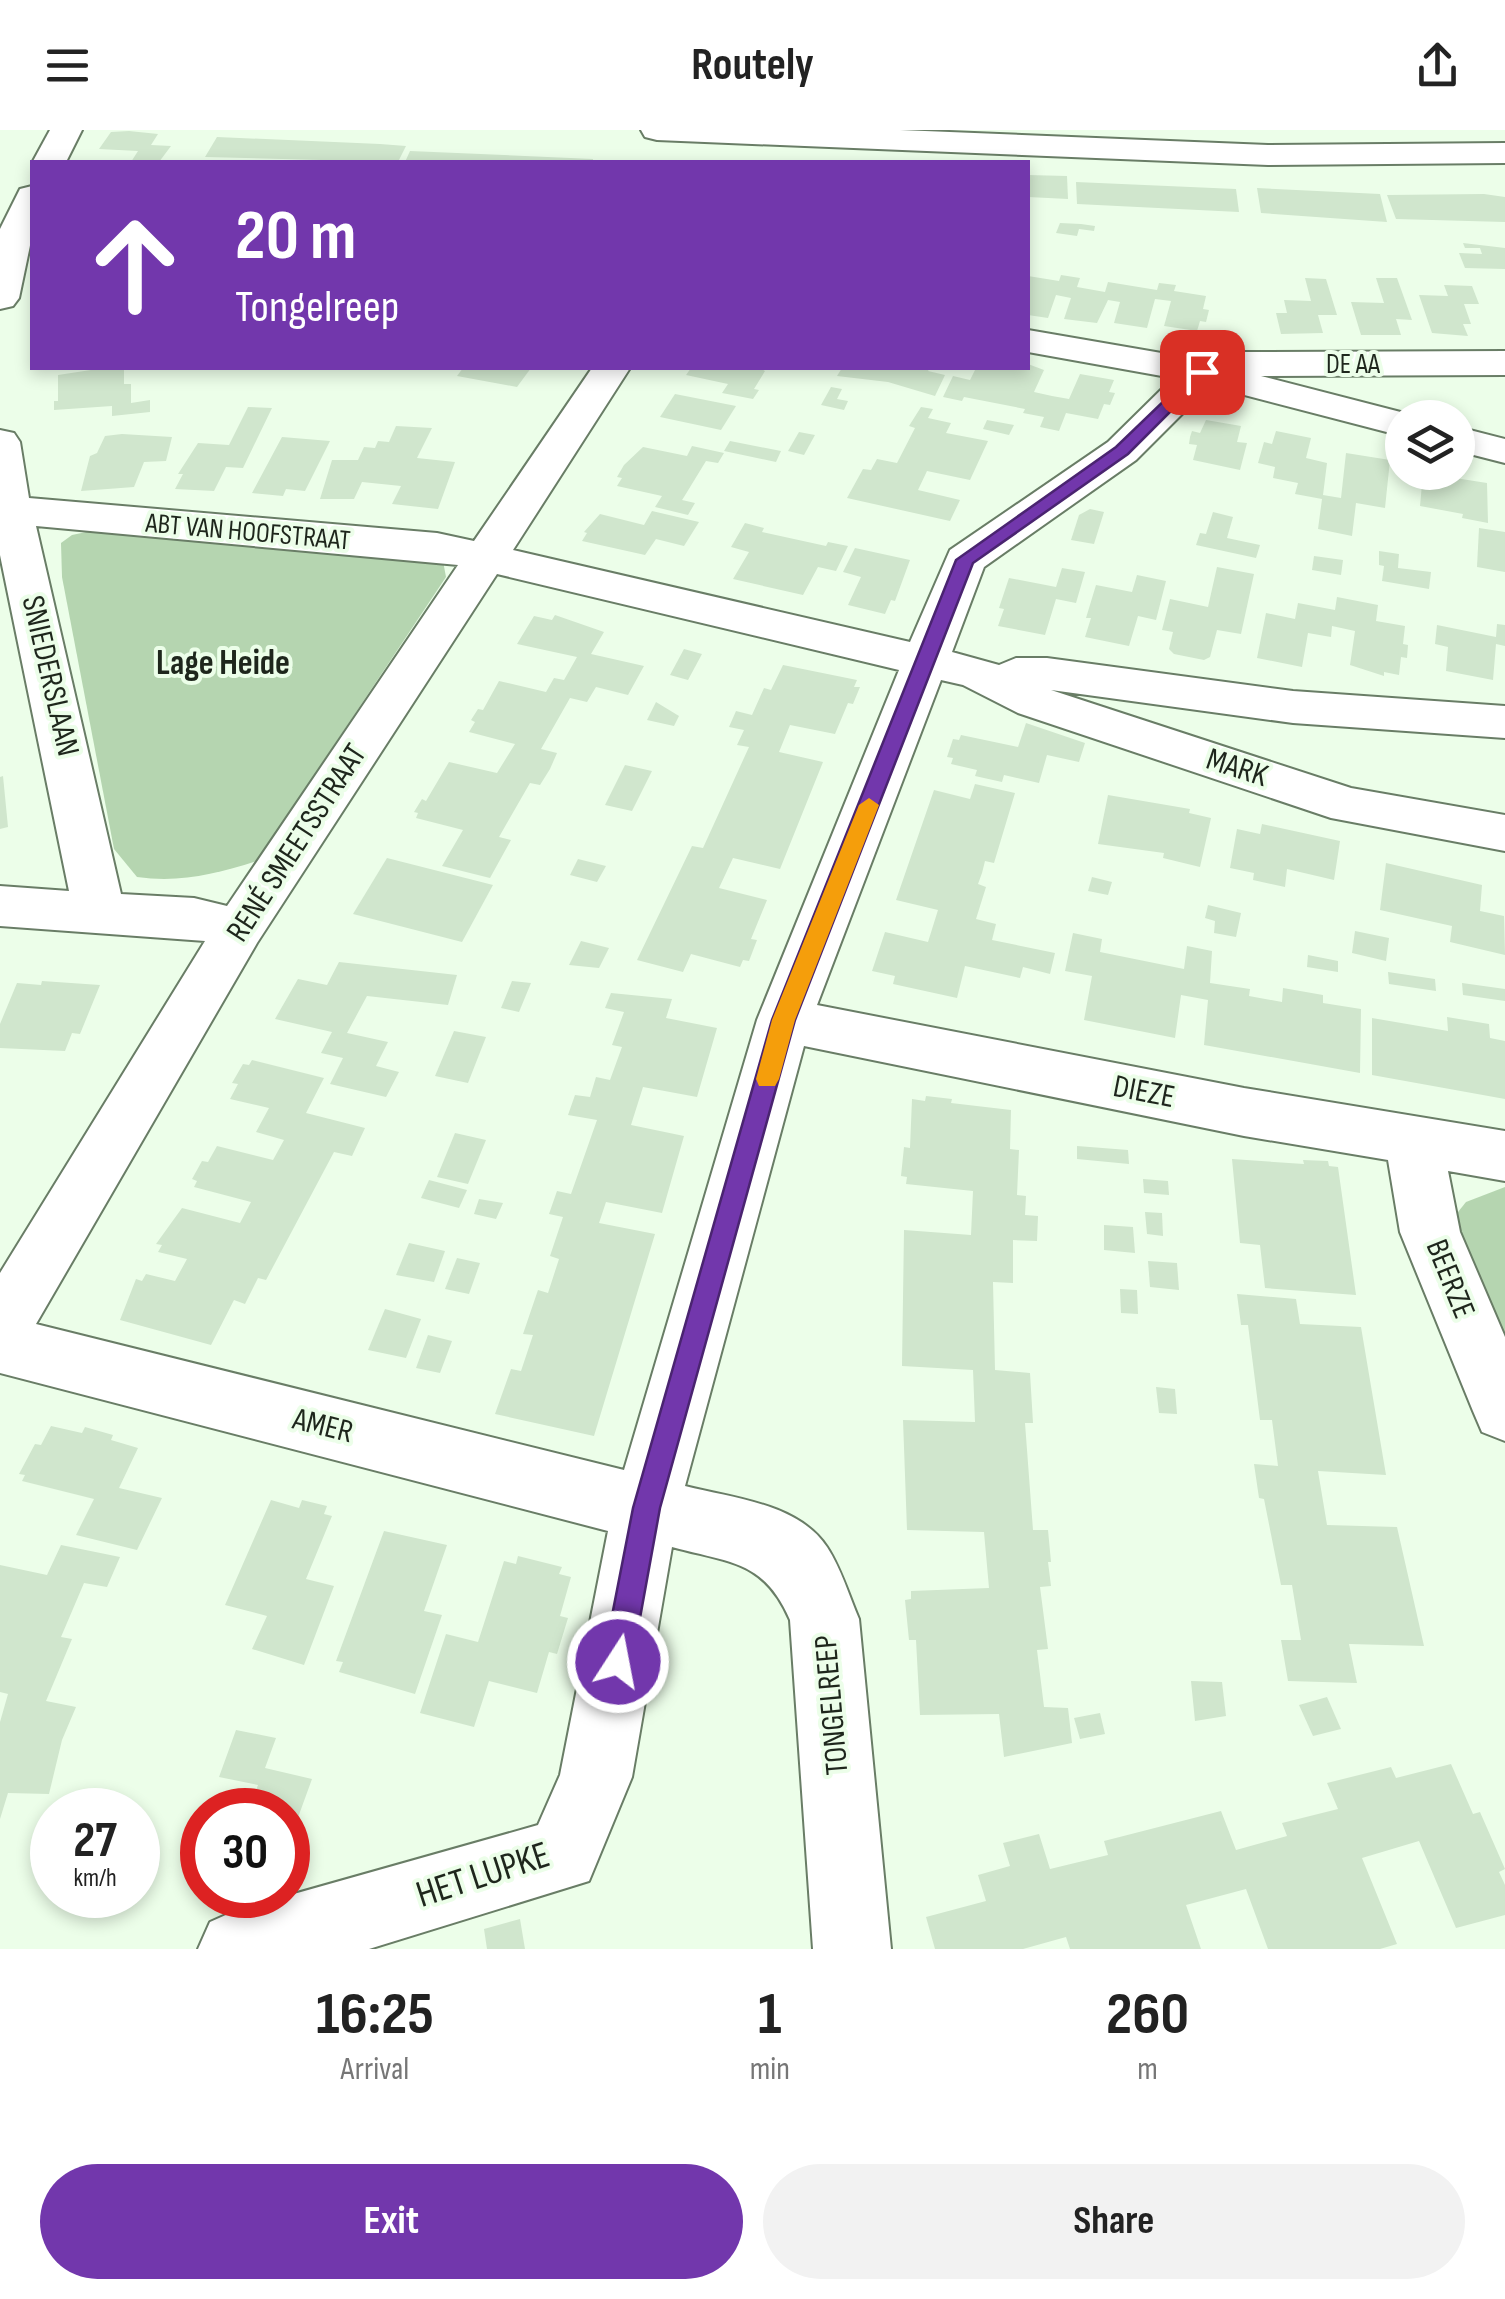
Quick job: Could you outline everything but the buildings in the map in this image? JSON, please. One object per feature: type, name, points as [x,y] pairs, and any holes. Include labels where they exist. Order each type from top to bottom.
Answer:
[{"type":"street","points":[[51,160],[66,130]]},
{"type":"street","points":[[657,130],[1267,142],[1505,153]]},
{"type":"street","points":[[766,160],[785,134]]},
{"type":"street","points":[[0,298],[30,202]]},
{"type":"street","name":"DE AA","points":[[1030,341],[1202,372],[1385,420]]},
{"type":"street","name":"DE AA","points":[[1202,372],[1245,364],[1505,363]]},
{"type":"street","name":"RENÉ SMEETSSTRAAT","points":[[0,1329],[239,929],[611,370]]},
{"type":"street","points":[[646,1508],[784,1020],[951,667],[965,560],[1122,451],[1202,372]]},
{"type":"street","name":"SNIEDERSLAAN","points":[[0,442],[5,507],[68,754],[99,911]]},
{"type":"street","points":[[1475,443],[1505,451]]},
{"type":"street","name":"ABT VAN HOOFSTRAAT","points":[[5,507],[48,515],[437,547],[485,557]]},
{"type":"street","name":"MARK","points":[[485,557],[951,667],[1047,674],[1292,708],[1505,722]]},
{"type":"street","name":"MARK","points":[[951,667],[1035,702],[1348,805],[1505,833]]},
{"type":"street","points":[[0,906],[194,918],[239,929]]},
{"type":"street","name":"DIEZE","points":[[784,1020],[1414,1143],[1505,1156]]},
{"type":"street","name":"BEERZE","points":[[1414,1143],[1430,1232],[1505,1411]]},
{"type":"street","name":"AMER","points":[[0,1344],[646,1508]]},
{"type":"street","name":"HET LUPKE","points":[[237,1949],[563,1855],[596,1777],[646,1508]]},
{"type":"street","name":"TONGELREEP","points":[[646,1508],[772,1541],[802,1570],[824,1618],[852,1949]]},
{"type":"green space","points":[[91,531],[291,540],[443,561],[446,577],[257,861],[198,876],[153,879],[137,877],[114,849],[62,577],[61,543],[72,535]]},
{"type":"green space","points":[[1505,1187],[1505,1343],[1450,1222],[1466,1202]]},
{"type":"slow traffic","points":[[767,1079],[784,1020],[869,805]]},
{"type":"district","name":"Lage Heide","points":[[223,663]]},
{"type":"route","points":[[618,1662],[646,1508],[784,1020],[965,560],[1122,451],[1202,372]]}]
